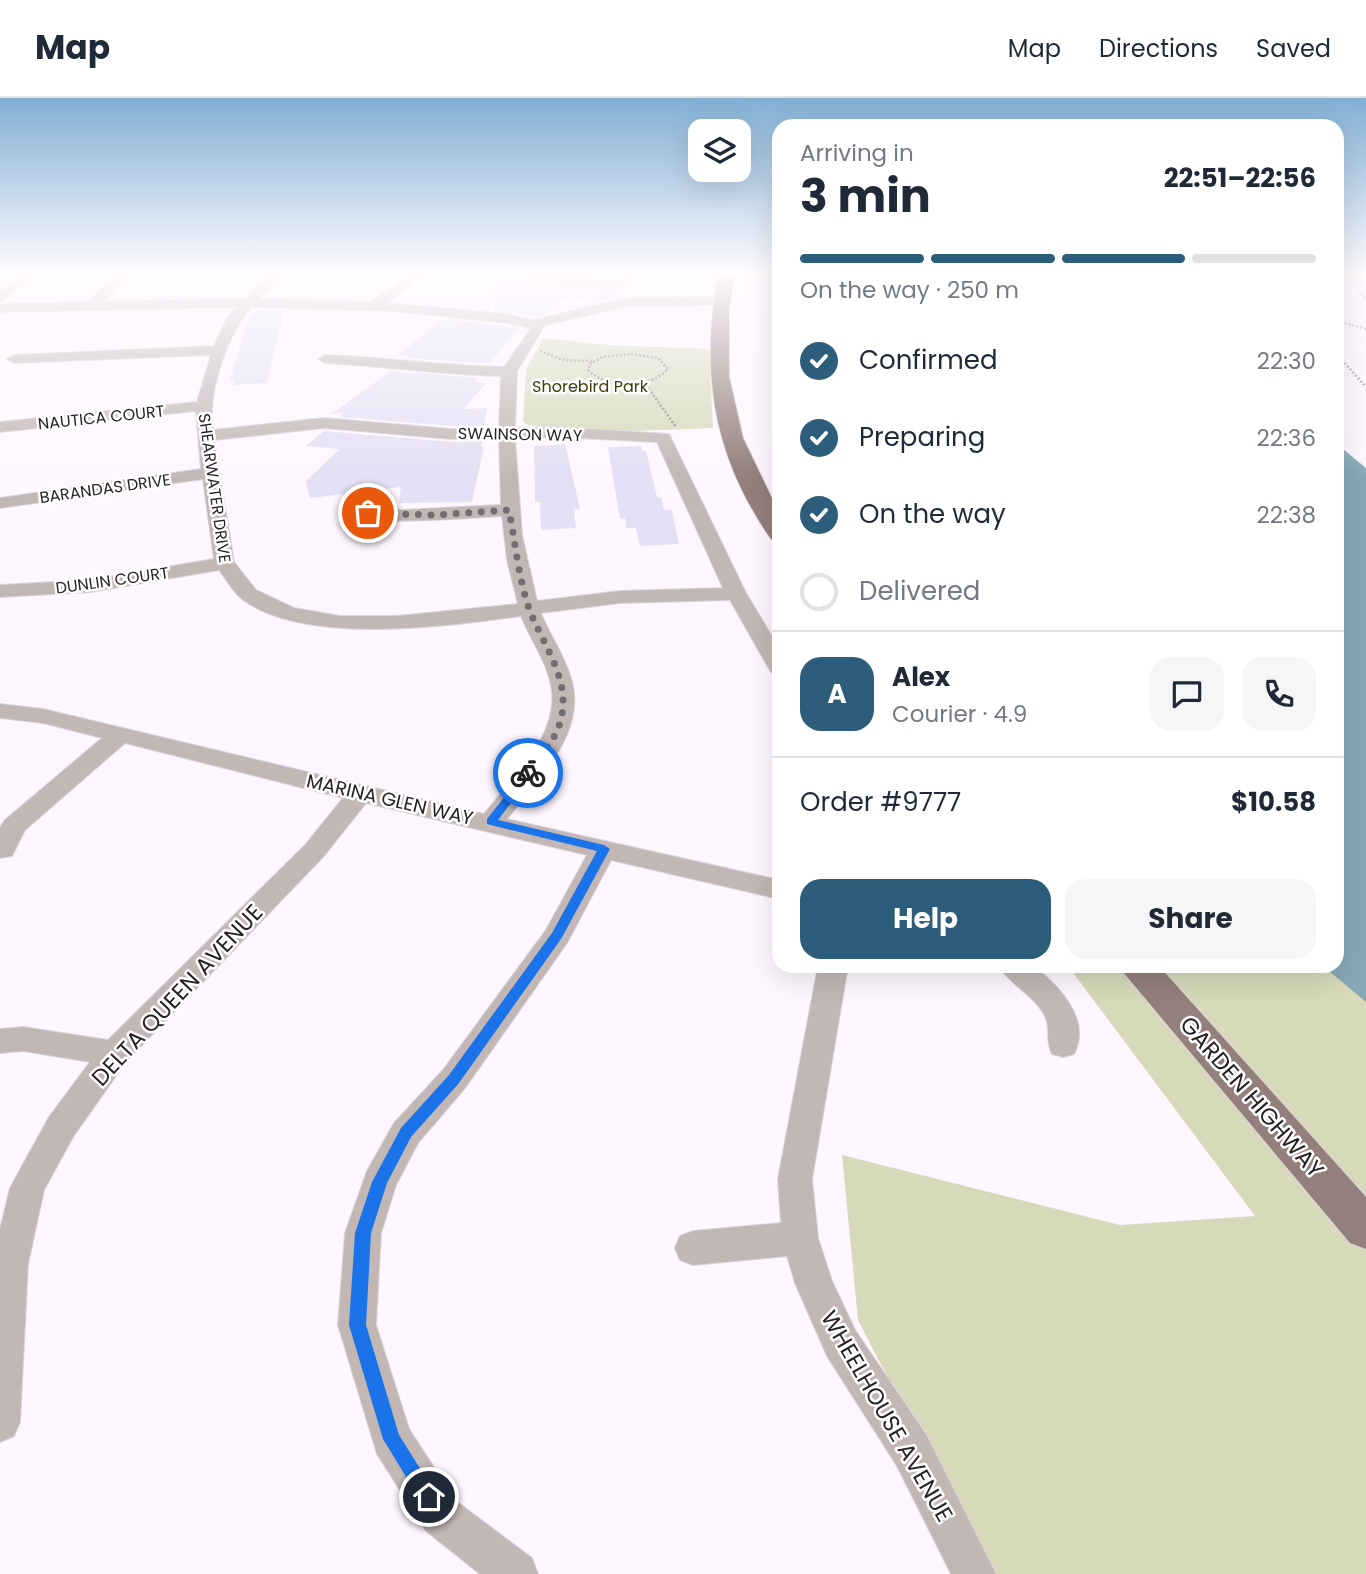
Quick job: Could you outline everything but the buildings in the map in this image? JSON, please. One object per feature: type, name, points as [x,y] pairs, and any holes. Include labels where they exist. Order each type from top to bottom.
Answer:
[{"type":"main road","points":[[718,340],[717,364],[726,421],[748,477],[772,521]]},
{"type":"main road","name":"GARDEN HIGHWAY","points":[[1143,973],[1366,1229]]},
{"type":"street","name":"SHEARWATER DRIVE","points":[[223,340],[203,407],[205,436],[224,563],[229,577],[241,590],[256,600],[285,612],[335,622],[388,624],[603,598],[676,598],[736,593]]},
{"type":"street","points":[[491,822],[555,735],[563,716],[563,685],[529,608],[509,510],[506,433],[510,372],[528,340]]},
{"type":"street","points":[[14,359],[219,350]]},
{"type":"street","points":[[325,359],[393,362],[457,371],[510,372]]},
{"type":"street","name":"NAUTICA COURT","points":[[0,427],[203,407]]},
{"type":"street","name":"SWAINSON WAY","points":[[205,436],[324,423],[451,434],[558,432],[663,437],[736,593]]},
{"type":"street","name":"BARANDAS DRIVE","points":[[0,503],[210,473]]},
{"type":"street","points":[[357,510],[400,516],[509,510]]},
{"type":"street","name":"DUNLIN COURT","points":[[0,591],[90,586],[224,563]]},
{"type":"street","points":[[736,593],[772,655]]},
{"type":"street","name":"MARINA GLEN WAY","points":[[0,711],[43,716],[360,794],[772,888]]},
{"type":"street","points":[[3,849],[14,826],[121,734]]},
{"type":"street","name":"DELTA QUEEN AVENUE","points":[[0,1422],[10,1264],[27,1188],[61,1127],[114,1054],[315,850],[360,794]]},
{"type":"street","points":[[516,1574],[441,1516],[392,1439],[357,1325],[363,1233],[379,1182],[406,1133],[454,1079],[557,936],[604,849]]},
{"type":"street","name":"WHEELHOUSE AVENUE","points":[[832,973],[795,1179],[800,1237],[814,1283],[841,1343],[912,1451],[974,1574]]},
{"type":"street","points":[[1022,973],[1039,988],[1055,1009],[1064,1026],[1063,1045]]},
{"type":"street","points":[[0,1041],[23,1039],[114,1054]]},
{"type":"street","points":[[692,1248],[800,1237]]},
{"type":"path","points":[[522,350],[543,352],[564,360],[594,361],[621,354],[641,354],[658,358],[667,365],[666,373],[662,376],[644,382],[622,383],[598,379],[588,370],[594,361]]},
{"type":"path","points":[[1344,361],[1366,387]]},
{"type":"path","points":[[644,382],[678,430],[677,433]]},
{"type":"green space","name":"Shorebird Park","points":[[542,340],[709,349],[713,428],[609,432],[527,425],[523,421],[526,370]]},
{"type":"green space","points":[[1344,972],[1366,989],[1366,1574],[989,1574],[858,1320],[842,1155],[1120,1225],[1255,1216],[1073,973]]},
{"type":"water","points":[[1344,450],[1366,468],[1366,1002],[1331,973],[1344,973]]},
{"type":"way so far","points":[[368,513],[435,515],[509,510],[529,608],[555,664],[565,700],[563,716],[555,735],[528,773]]},
{"type":"route","points":[[429,1497],[392,1439],[357,1325],[363,1233],[379,1182],[406,1133],[454,1079],[514,992],[557,936],[604,849],[491,822],[528,773]]}]
